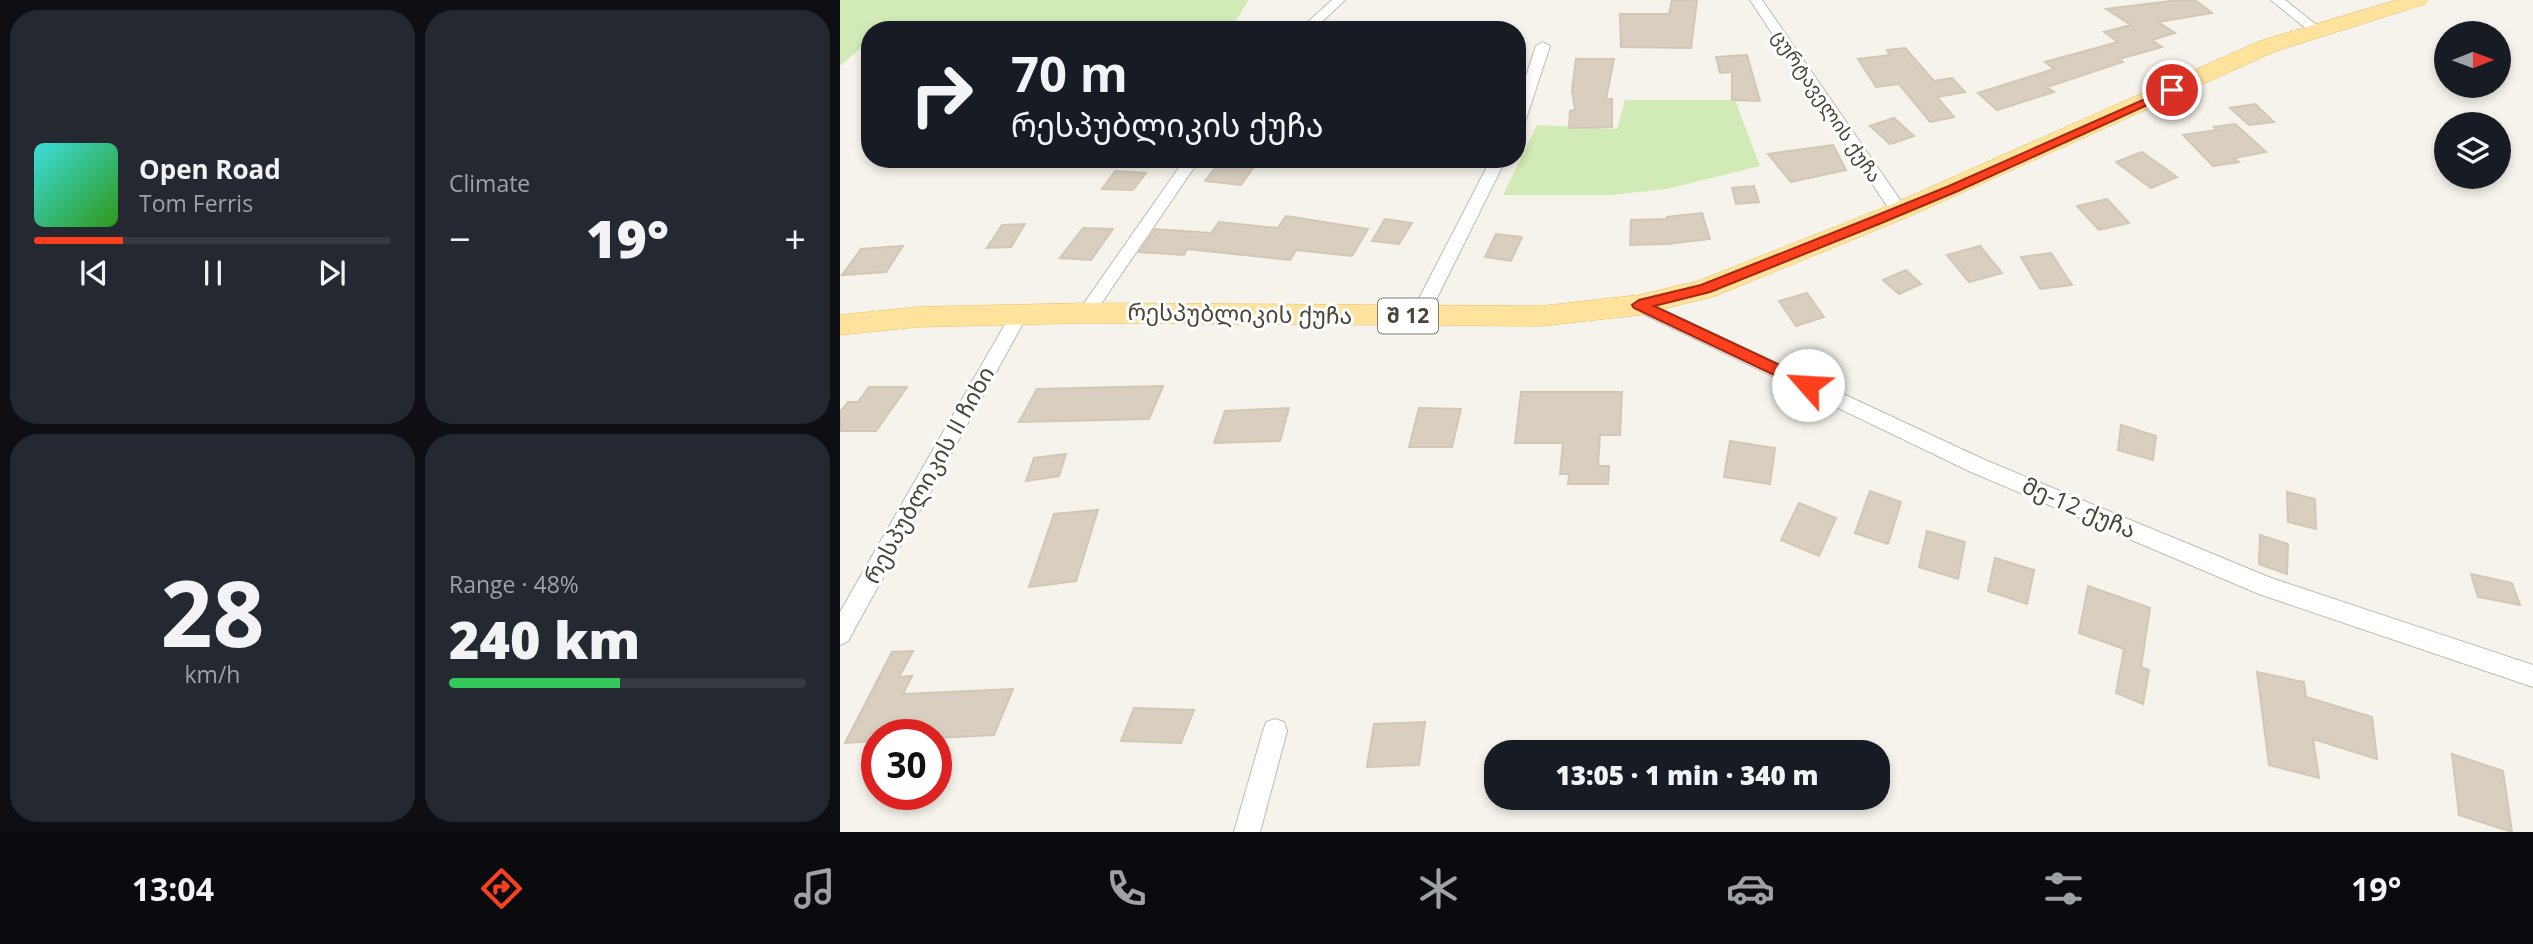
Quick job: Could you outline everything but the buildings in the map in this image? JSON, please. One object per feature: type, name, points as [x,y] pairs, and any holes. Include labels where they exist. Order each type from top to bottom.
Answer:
[{"type":"main road","name":"შ 12","points":[[2318,31],[2418,0]]},
{"type":"main road","name":"რესპუბლიკის ქუჩა","points":[[840,325],[917,317],[1086,313],[1541,316],[1639,305],[1705,289],[1899,211],[2268,46],[2318,31]]},
{"type":"street","points":[[1315,21],[1339,0]]},
{"type":"street","name":"ცურტაველის ქუჩა","points":[[1756,0],[1899,211]]},
{"type":"street","points":[[2277,0],[2318,31]]},
{"type":"street","points":[[1526,97],[1542,46]]},
{"type":"street","points":[[1086,313],[1187,168]]},
{"type":"street","points":[[1419,316],[1494,168]]},
{"type":"street","name":"მე-12 ქუჩა","points":[[1639,305],[1978,466],[2267,587],[2533,676]]},
{"type":"street","name":"რესპუბლიკის II ჩიხი","points":[[840,634],[1018,316]]},
{"type":"street","points":[[1247,832],[1275,732]]},
{"type":"green space","points":[[840,0],[1249,0],[1235,21],[861,21],[861,48],[840,66]]},
{"type":"green space","points":[[1625,100],[1735,100],[1760,166],[1667,189],[1611,195],[1503,195],[1516,168],[1526,168],[1526,148],[1537,125],[1617,129]]},
{"type":"route","points":[[1808,385],[1639,305],[1705,289],[1875,221],[2172,90]]}]
